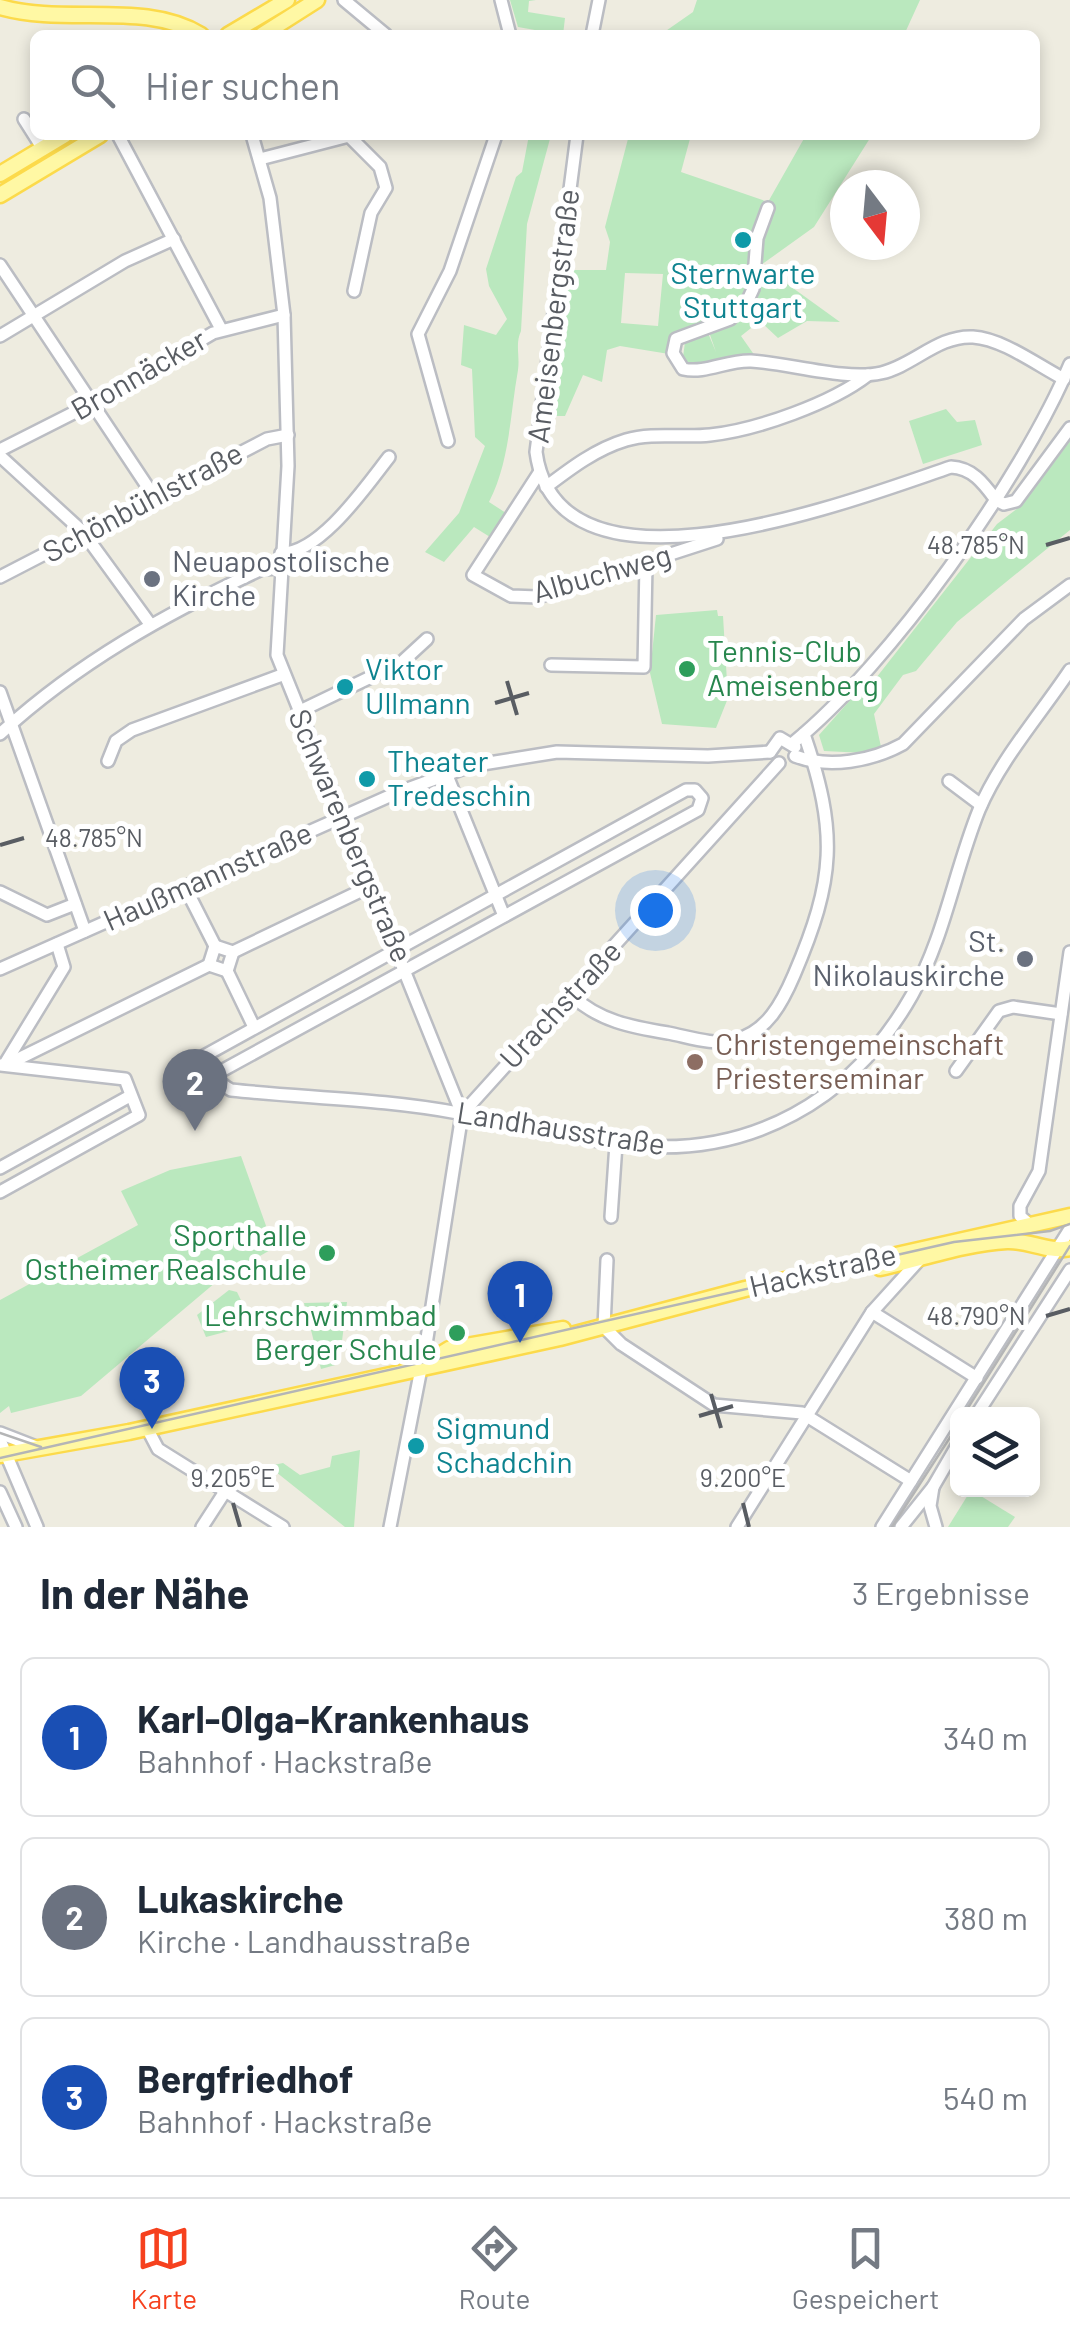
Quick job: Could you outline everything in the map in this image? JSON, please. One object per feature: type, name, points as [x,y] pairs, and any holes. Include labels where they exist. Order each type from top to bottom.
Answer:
[{"type":"main road","points":[[236,30],[287,0]]},
{"type":"main road","points":[[270,30],[317,0]]},
{"type":"main road","points":[[0,6],[39,14],[164,14],[192,30]]},
{"type":"main road","points":[[0,174],[57,140]]},
{"type":"main road","points":[[0,195],[92,140]]},
{"type":"main road","points":[[916,1255],[1070,1216]]},
{"type":"main road","name":"Hackstraße","points":[[2,1451],[50,1447],[129,1432],[916,1255],[1010,1241],[1063,1249]]},
{"type":"main road","name":"Hackstraße","points":[[2,1451],[129,1432]]},
{"type":"street","points":[[344,0],[380,30]]},
{"type":"street","points":[[501,0],[509,30]]},
{"type":"street","points":[[593,30],[599,0]]},
{"type":"street","points":[[24,118],[30,127]]},
{"type":"street","points":[[38,140],[43,148]]},
{"type":"street","points":[[121,140],[221,330]]},
{"type":"street","name":"Schwarenbergstraße","points":[[254,140],[270,198],[284,315],[288,435],[276,639],[282,675],[462,1114]]},
{"type":"street","points":[[260,159],[334,140]]},
{"type":"street","points":[[353,140],[386,178],[386,188],[371,213],[354,291]]},
{"type":"street","points":[[448,441],[418,334],[458,252],[494,140]]},
{"type":"street","name":"Ameisenbergstraße","points":[[576,140],[539,420],[539,473],[546,487],[570,513],[627,532],[677,538],[734,533],[951,468],[961,468],[982,480],[996,500]]},
{"type":"street","points":[[768,208],[757,238],[747,302],[730,319],[676,339],[672,346],[677,362],[694,372],[753,361],[868,375],[895,369],[946,341],[972,337],[990,341],[1064,379]]},
{"type":"street","points":[[0,336],[125,261],[174,240]]},
{"type":"street","points":[[0,266],[153,494]]},
{"type":"street","name":"Bronnäcker","points":[[0,453],[221,330],[284,315]]},
{"type":"street","points":[[770,752],[779,763],[853,685],[996,500],[1070,364]]},
{"type":"street","points":[[546,487],[602,449],[628,440],[713,435],[742,428],[836,396],[868,375]]},
{"type":"street","points":[[996,500],[1004,504],[1016,501],[1070,428]]},
{"type":"street","name":"Schönbühlstraße","points":[[0,576],[153,494],[267,439],[288,435]]},
{"type":"street","points":[[0,453],[83,532],[150,624]]},
{"type":"street","points":[[281,554],[300,549],[334,523],[389,457]]},
{"type":"street","name":"Albuchweg","points":[[539,473],[473,575],[511,596],[524,599],[646,564],[734,533]]},
{"type":"street","points":[[551,665],[644,667],[646,564]]},
{"type":"street","points":[[0,734],[18,713],[150,624],[262,569],[280,568]]},
{"type":"street","points":[[797,744],[813,760],[864,760],[903,744],[1024,619],[1070,586]]},
{"type":"street","points":[[298,712],[402,662],[427,638]]},
{"type":"street","name":"Landhausstraße","points":[[214,1074],[231,1090],[462,1114],[616,1144],[677,1148],[756,1134],[810,1108],[855,1073],[896,1020],[938,944],[981,805],[1070,670]]},
{"type":"street","points":[[108,762],[116,741],[132,730],[282,675]]},
{"type":"street","points":[[0,692],[85,932]]},
{"type":"street","name":"Haußmannstraße","points":[[0,968],[446,773],[491,761],[557,752],[708,756],[770,752],[776,740],[797,744]]},
{"type":"street","points":[[570,996],[589,1011],[610,1020],[705,1040],[735,1040],[764,1024],[784,998],[826,889],[828,830],[813,760],[797,744]]},
{"type":"street","name":"Urachstraße","points":[[462,1114],[779,763]]},
{"type":"street","points":[[446,773],[504,916]]},
{"type":"street","points":[[949,781],[981,805]]},
{"type":"street","points":[[686,790],[702,796],[698,810],[214,1074],[204,1056],[594,842],[686,790]]},
{"type":"street","points":[[594,842],[605,860]]},
{"type":"street","points":[[185,887],[215,946],[233,952],[371,886]]},
{"type":"street","points":[[0,892],[46,914],[75,904]]},
{"type":"street","points":[[1,1068],[64,967],[58,944]]},
{"type":"street","points":[[209,964],[215,946]]},
{"type":"street","points":[[233,952],[227,970],[254,1028]]},
{"type":"street","points":[[1029,1224],[1020,1216],[1020,1206],[1038,1174],[1070,952]]},
{"type":"street","points":[[1,1068],[209,964],[227,970]]},
{"type":"street","points":[[956,1071],[999,1010],[1014,1007],[1061,1014]]},
{"type":"street","points":[[0,1192],[139,1115],[124,1079],[1,1068]]},
{"type":"street","points":[[0,1168],[130,1096]]},
{"type":"street","points":[[390,1527],[462,1114]]},
{"type":"street","points":[[611,1217],[616,1144]]},
{"type":"street","points":[[882,1527],[1063,1249],[1070,1229]]},
{"type":"street","points":[[736,1527],[872,1312],[916,1255]]},
{"type":"street","points":[[606,1260],[604,1326],[620,1344],[714,1406],[806,1415],[912,1481]]},
{"type":"street","points":[[982,1407],[1070,1270]]},
{"type":"street","points":[[872,1312],[977,1378]]},
{"type":"street","points":[[147,1428],[158,1449],[282,1527]]},
{"type":"street","points":[[37,1527],[2,1451],[27,1445],[50,1447]]},
{"type":"street","points":[[901,1527],[933,1487],[950,1458]]},
{"type":"street","points":[[933,1487],[930,1506],[936,1527]]},
{"type":"street","points":[[202,1527],[226,1490]]},
{"type":"street","points":[[0,1492],[16,1527]]},
{"type":"green space","points":[[510,0],[536,0],[529,1],[528,12],[565,18],[564,30],[518,27]]},
{"type":"green space","points":[[697,0],[920,0],[906,30],[667,30],[693,12]]},
{"type":"green space","points":[[528,140],[550,140],[527,224],[518,370],[505,454],[489,502],[506,513],[490,537],[474,527],[444,562],[425,552],[459,513],[485,446],[475,437],[472,369],[461,365],[464,325],[496,335],[507,319],[489,286],[486,269],[516,177],[522,172]]},
{"type":"green space","points":[[628,140],[690,140],[681,172],[768,202],[803,140],[869,140],[850,170],[830,170],[830,202],[814,227],[761,265],[840,322],[807,321],[778,338],[760,321],[741,336],[755,356],[691,367],[683,357],[685,342],[708,333],[716,352],[709,332],[732,322],[747,308],[761,266],[748,267],[745,296],[734,311],[686,331],[669,354],[620,346],[607,350],[602,382],[583,375],[565,416],[548,416],[564,270],[606,270],[610,242],[605,227]],"holes":[[[625,273],[663,274],[658,326],[621,323]]]},
{"type":"green space","points":[[946,409],[957,422],[975,420],[982,445],[923,464],[909,421]]},
{"type":"green space","points":[[1070,441],[1070,530],[957,622],[916,671],[903,675],[874,714],[881,747],[865,753],[824,751],[819,735],[861,688],[865,692],[997,524],[1022,505]]},
{"type":"green space","name":"Tennis-Club Ameisenberg","points":[[717,610],[718,616],[723,616],[728,698],[716,728],[662,724],[650,673],[656,615]]},
{"type":"green space","points":[[241,1156],[274,1248],[222,1277],[81,1396],[11,1413],[9,1406],[0,1413],[0,1300],[138,1225],[121,1191],[170,1170]]},
{"type":"green space","points":[[229,1290],[237,1292],[250,1319],[244,1327],[206,1337],[197,1315]]},
{"type":"green space","points":[[347,1302],[339,1364],[321,1369],[304,1303]]},
{"type":"green space","points":[[360,1450],[354,1527],[345,1527],[276,1472],[262,1477],[259,1468],[283,1463],[300,1475],[330,1467],[332,1456]]},
{"type":"green space","points":[[967,1497],[982,1497],[1015,1517],[1008,1527],[948,1527]]},
{"type":"tram line","points":[[0,1458],[954,1242],[1050,1231],[1070,1224]]},
{"type":"tram line","points":[[968,1407],[1070,1246]]},
{"type":"tram line","points":[[0,1433],[41,1447]]},
{"type":"tram line","points":[[892,1527],[950,1437]]},
{"type":"place","name":"Sternwarte Stuttgart","points":[[743,240]]},
{"type":"place","name":"Neuapostolische Kirche","points":[[152,579]]},
{"type":"place","name":"Tennis-Club Ameisenberg","points":[[687,669]]},
{"type":"place","name":"Viktor Ullmann","points":[[345,687]]},
{"type":"place","name":"Theater Tredeschin","points":[[367,779]]},
{"type":"place","name":"St. Nikolauskirche","points":[[1025,959]]},
{"type":"place","name":"Christengemeinschaft Priesterseminar","points":[[695,1062]]},
{"type":"place","name":"Lukaskirche","points":[[195,1131]]},
{"type":"place","name":"Sporthalle Ostheimer Realschule","points":[[327,1253]]},
{"type":"place","name":"Lehrschwimmbad Berger Schule","points":[[457,1333]]},
{"type":"place","name":"Karl-Olga-Krankenhaus","points":[[520,1343]]},
{"type":"place","name":"Bergfriedhof","points":[[152,1429]]},
{"type":"place","name":"Sigmund Schadchin","points":[[416,1446]]}]
